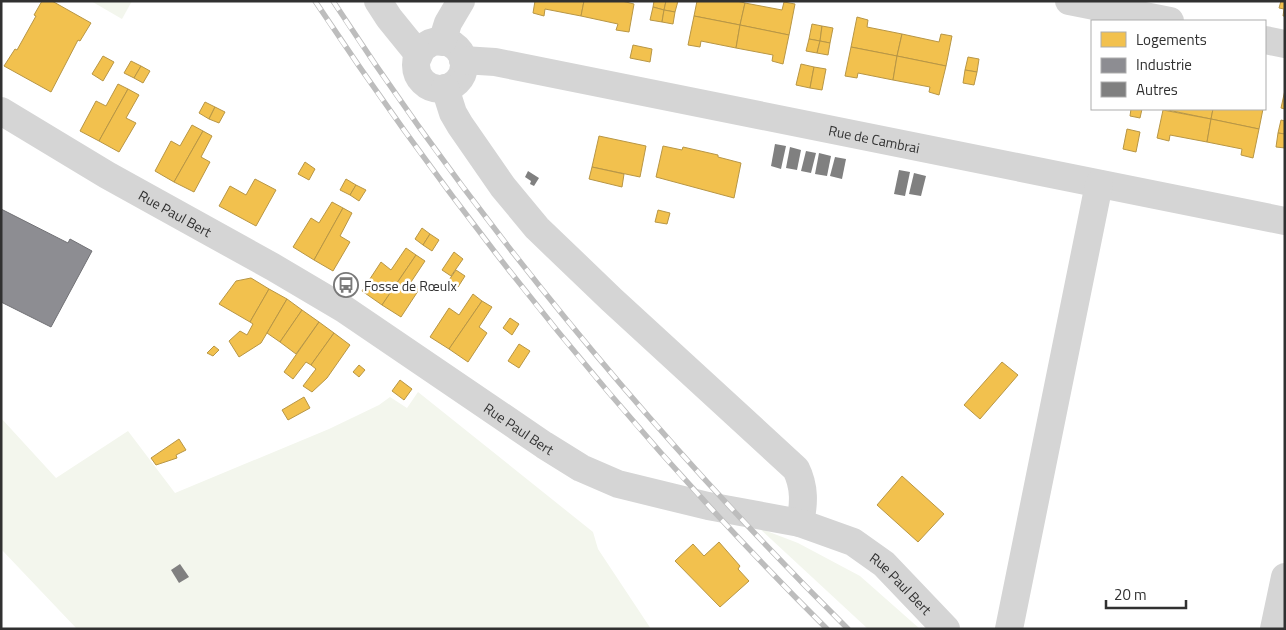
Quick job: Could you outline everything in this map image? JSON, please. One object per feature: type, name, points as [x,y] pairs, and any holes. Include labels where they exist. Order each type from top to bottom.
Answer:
[{"type":"street","points":[[378,1],[389,18],[419,55]]},
{"type":"street","points":[[442,42],[448,23],[461,1]]},
{"type":"street","points":[[1069,1],[1165,20]]},
{"type":"street","points":[[1266,40],[1285,44]]},
{"type":"street","points":[[442,42],[453,45],[458,49],[463,60],[462,72],[456,82],[446,88],[432,88],[421,80],[416,68],[422,50],[431,43],[442,42]]},
{"type":"street","name":"Rue de Cambrai","points":[[463,60],[495,62],[1285,220]]},
{"type":"street","points":[[446,88],[454,113],[465,132],[503,187],[538,228],[606,294],[796,470],[804,492],[800,523]]},
{"type":"street","name":"Rue Paul Bert","points":[[1,111],[107,176],[273,267],[344,309],[581,468],[618,484],[636,489],[708,506],[800,523],[845,539],[884,564],[946,629]]},
{"type":"street","name":"Rue Paul Bert","points":[[1,128],[107,176]]},
{"type":"street","points":[[1009,629],[1099,184]]},
{"type":"street","points":[[1274,629],[1285,577]]},
{"type":"shaded area","points":[[91,1],[132,1],[122,19]]},
{"type":"shaded area","points":[[418,392],[593,532],[598,549],[651,629],[77,629],[1,549],[1,418],[56,478],[128,431],[175,493],[329,429],[379,405],[390,397],[407,408]]},
{"type":"shaded area","points":[[759,528],[798,543],[860,576],[920,629],[868,629]]},
{"type":"building: Logements","points":[[42,1],[52,1],[91,23],[80,41],[78,40],[51,92],[4,66],[15,49],[17,50]]},
{"type":"building: Logements","points":[[535,1],[584,1],[581,16],[545,9],[544,16],[533,13]]},
{"type":"building: Logements","points":[[584,1],[622,1],[634,4],[629,32],[616,30],[618,24],[581,16]]},
{"type":"building: Logements","points":[[654,1],[666,1],[664,10],[653,7]]},
{"type":"building: Logements","points":[[666,1],[678,1],[675,12],[664,10]]},
{"type":"building: Logements","points":[[697,1],[737,1],[745,3],[740,25],[694,16]]},
{"type":"building: Logements","points":[[1281,1],[1285,1],[1285,16],[1283,16],[1284,9],[1279,8]]},
{"type":"building: Logements","points":[[784,2],[795,4],[789,35],[740,25],[745,3],[782,10]]},
{"type":"building: Logements","points":[[653,7],[664,10],[662,22],[650,20]]},
{"type":"building: Logements","points":[[664,10],[675,12],[673,24],[662,22]]},
{"type":"building: Logements","points":[[694,16],[740,25],[736,48],[701,41],[700,47],[688,45]]},
{"type":"building: Logements","points":[[857,17],[868,20],[867,27],[902,34],[897,56],[851,47]]},
{"type":"building: Logements","points":[[812,24],[822,26],[820,41],[809,39]]},
{"type":"building: Logements","points":[[740,25],[789,35],[783,64],[772,61],[773,55],[736,48]]},
{"type":"building: Logements","points":[[822,26],[833,28],[830,43],[820,41]]},
{"type":"building: Logements","points":[[902,34],[939,42],[941,34],[952,36],[946,66],[897,56]]},
{"type":"building: Logements","points":[[809,39],[820,41],[817,53],[806,51]]},
{"type":"building: Logements","points":[[820,41],[830,43],[828,55],[817,53]]},
{"type":"building: Logements","points":[[633,45],[652,49],[650,62],[630,58]]},
{"type":"building: Logements","points":[[851,47],[897,56],[893,80],[858,73],[857,78],[845,76]]},
{"type":"building: Logements","points":[[103,56],[114,62],[103,81],[92,74]]},
{"type":"building: Logements","points":[[897,56],[946,66],[939,95],[929,92],[930,87],[893,80]]},
{"type":"building: Logements","points":[[968,57],[979,59],[977,72],[965,70]]},
{"type":"building: Logements","points":[[131,61],[141,66],[134,78],[124,73]]},
{"type":"building: Logements","points":[[801,64],[814,67],[810,88],[796,85]]},
{"type":"building: Logements","points":[[141,66],[150,71],[143,83],[134,78]]},
{"type":"building: Logements","points":[[814,67],[826,69],[822,90],[810,88]]},
{"type":"building: Logements","points":[[965,70],[977,72],[974,85],[963,83]]},
{"type":"building: Logements","points":[[118,84],[128,89],[99,141],[80,131],[96,101],[106,106]]},
{"type":"building: Logements","points":[[128,89],[139,95],[126,118],[136,123],[119,152],[99,141]]},
{"type":"building: Logements","points":[[1285,90],[1285,109],[1281,108]]},
{"type":"building: Logements","points":[[205,102],[215,107],[209,119],[199,113]]},
{"type":"building: Logements","points":[[215,107],[225,112],[219,123],[209,119]]},
{"type":"building: Logements","points":[[1131,110],[1142,110],[1140,118],[1130,116]]},
{"type":"building: Logements","points":[[1163,110],[1211,119],[1207,142],[1170,135],[1169,141],[1157,138]]},
{"type":"building: Logements","points":[[1168,110],[1213,110],[1211,119]]},
{"type":"building: Logements","points":[[1213,110],[1263,110],[1259,129],[1211,119]]},
{"type":"building: Logements","points":[[1211,119],[1259,129],[1253,158],[1241,155],[1242,149],[1207,142]]},
{"type":"building: Logements","points":[[1281,120],[1285,121],[1285,134],[1278,133]]},
{"type":"building: Logements","points":[[192,125],[203,131],[174,182],[155,171],[171,141],[180,146]]},
{"type":"building: Logements","points":[[1127,129],[1140,132],[1136,152],[1123,149]]},
{"type":"building: Logements","points":[[203,131],[212,136],[201,157],[210,162],[194,192],[174,182]]},
{"type":"building: Logements","points":[[1278,133],[1285,134],[1285,148],[1276,147]]},
{"type":"building: Logements","points":[[599,136],[646,146],[640,177],[592,167]]},
{"type":"building: Logements","points":[[663,146],[682,150],[683,147],[718,155],[718,157],[741,163],[734,198],[656,177]]},
{"type":"building: Logements","points":[[305,162],[315,169],[309,180],[298,174]]},
{"type":"building: Logements","points":[[592,167],[624,174],[622,187],[589,179]]},
{"type":"building: Logements","points":[[255,179],[276,190],[256,226],[219,206],[230,186],[246,195]]},
{"type":"building: Logements","points":[[346,179],[356,185],[350,195],[340,190]]},
{"type":"building: Logements","points":[[356,185],[366,190],[359,201],[350,195]]},
{"type":"building: Logements","points":[[332,202],[343,208],[314,260],[293,247],[311,218],[319,223]]},
{"type":"building: Logements","points":[[343,208],[352,213],[340,236],[350,242],[333,271],[314,260]]},
{"type":"building: Logements","points":[[658,210],[670,213],[667,224],[655,222]]},
{"type":"building: Logements","points":[[422,228],[430,234],[423,245],[415,239]]},
{"type":"building: Logements","points":[[430,234],[439,240],[432,251],[423,245]]},
{"type":"building: Logements","points":[[406,248],[416,255],[382,305],[362,291],[381,262],[391,270]]},
{"type":"building: Logements","points":[[454,252],[463,259],[451,276],[442,270]]},
{"type":"building: Logements","points":[[416,255],[425,261],[411,282],[420,288],[401,317],[382,305]]},
{"type":"building: Logements","points":[[456,270],[465,276],[458,287],[449,280]]},
{"type":"building: Logements","points":[[251,278],[269,289],[250,322],[219,304],[236,281]]},
{"type":"building: Logements","points":[[269,289],[287,299],[261,343],[239,357],[229,341],[240,331],[247,335],[253,324],[250,322]]},
{"type":"building: Logements","points":[[473,294],[482,301],[449,349],[430,337],[449,308],[459,315]]},
{"type":"building: Logements","points":[[287,299],[302,310],[280,342],[267,333]]},
{"type":"building: Logements","points":[[482,301],[492,307],[479,327],[487,333],[468,362],[449,349]]},
{"type":"building: Logements","points":[[302,310],[319,322],[296,354],[280,342]]},
{"type":"building: Logements","points":[[510,318],[519,324],[512,335],[503,328]]},
{"type":"building: Logements","points":[[319,322],[334,333],[311,365],[306,362],[293,379],[284,372]]},
{"type":"building: Logements","points":[[334,333],[350,345],[327,378],[312,392],[303,386],[316,369],[311,365]]},
{"type":"building: Logements","points":[[519,344],[530,351],[519,368],[508,361]]},
{"type":"building: Logements","points":[[214,346],[219,350],[213,356],[207,353]]},
{"type":"building: Logements","points":[[1002,362],[1018,375],[980,419],[964,405]]},
{"type":"building: Logements","points":[[359,365],[365,370],[359,377],[353,372]]},
{"type":"building: Logements","points":[[400,380],[412,389],[404,400],[392,391]]},
{"type":"building: Logements","points":[[304,397],[310,408],[288,420],[282,410]]},
{"type":"building: Logements","points":[[179,439],[186,450],[176,455],[177,458],[156,465],[151,458]]},
{"type":"building: Logements","points":[[902,476],[944,514],[918,542],[877,505]]},
{"type":"building: Logements","points":[[719,542],[740,566],[738,569],[749,581],[720,607],[675,561],[693,544],[704,556]]},
{"type":"building: Industrie","points":[[1,209],[68,243],[70,239],[92,251],[51,327],[1,302]]},
{"type":"building: Autres","points":[[775,144],[786,146],[781,169],[771,166]]},
{"type":"building: Autres","points":[[790,147],[801,150],[797,170],[786,168]]},
{"type":"building: Autres","points":[[806,151],[816,153],[811,173],[801,171]]},
{"type":"building: Autres","points":[[819,153],[831,156],[827,176],[815,174]]},
{"type":"building: Autres","points":[[835,157],[846,159],[842,179],[830,176]]},
{"type":"building: Autres","points":[[899,170],[910,172],[905,196],[894,194]]},
{"type":"building: Autres","points":[[528,171],[539,178],[534,186],[525,177]]},
{"type":"building: Autres","points":[[914,173],[926,176],[921,196],[909,194]]},
{"type":"building: Autres","points":[[180,564],[189,577],[179,583],[171,570]]},
{"type":"railway","points":[[315,1],[431,168],[555,328],[687,482],[827,629]]},
{"type":"railway","points":[[333,1],[449,168],[510,249],[574,328],[707,482],[848,629]]},
{"type":"place","name":"Fosse de Rœulx","points":[[346,285]]}]
